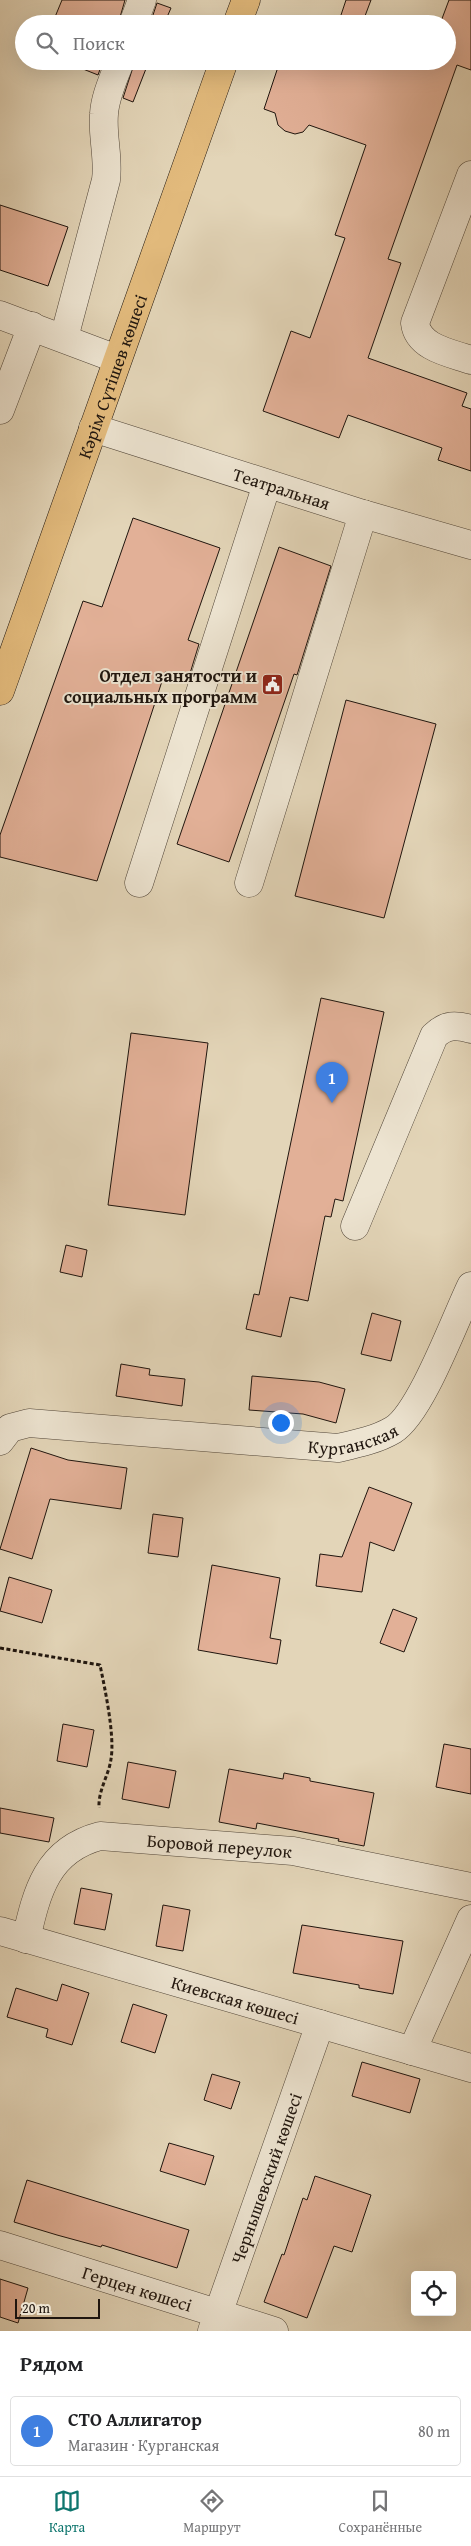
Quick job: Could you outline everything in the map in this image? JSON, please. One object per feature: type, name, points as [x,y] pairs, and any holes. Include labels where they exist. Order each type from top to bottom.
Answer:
[{"type":"main road","points":[[240,15],[246,0]]},
{"type":"main road","name":"Кәрім Сүтішев көшесі","points":[[0,691],[221,70]]},
{"type":"street","points":[[136,15],[142,0]]},
{"type":"street","points":[[64,338],[106,180],[108,166],[103,115],[106,100],[117,70]]},
{"type":"street","points":[[471,175],[414,323],[416,331],[427,344],[471,360]]},
{"type":"street","points":[[0,315],[117,359]]},
{"type":"street","points":[[0,410],[32,326]]},
{"type":"street","name":"Театральная","points":[[93,428],[362,514],[471,545]]},
{"type":"street","points":[[139,883],[267,484]]},
{"type":"street","points":[[249,883],[362,514]]},
{"type":"street","points":[[356,1226],[434,1036],[441,1029],[450,1026],[471,1029]]},
{"type":"street","name":"Курганская","points":[[0,1441],[10,1428],[29,1423],[338,1448],[363,1443],[394,1430],[420,1398],[471,1286]]},
{"type":"street","name":"Боровой переулок","points":[[26,1938],[36,1897],[43,1880],[69,1849],[84,1840],[100,1836],[293,1851],[471,1887]]},
{"type":"street","points":[[412,2051],[471,1919]]},
{"type":"street","name":"Киевская көшесі","points":[[0,1931],[471,2068]]},
{"type":"street","name":"Чернышевский көшесі","points":[[216,2322],[320,2024]]},
{"type":"street","name":"Герцен көшесі","points":[[0,2245],[216,2322],[274,2331]]},
{"type":"path","points":[[0,1648],[100,1665],[107,1702],[112,1758],[99,1800],[100,1836]]},
{"type":"building","points":[[62,0],[125,0],[121,15],[56,15]]},
{"type":"building","points":[[346,0],[371,0],[365,15],[341,15]]},
{"type":"building","points":[[449,0],[471,0],[471,70],[457,65],[456,68],[456,15],[443,15]]},
{"type":"building","points":[[157,3],[171,8],[168,15],[153,15]]},
{"type":"building","points":[[86,70],[100,70],[98,75]]},
{"type":"building","points":[[132,70],[145,70],[133,102],[123,98]]},
{"type":"building","points":[[277,70],[455,70],[388,259],[401,263],[368,358],[467,393],[462,406],[471,409],[471,471],[438,460],[442,448],[348,415],[339,438],[263,411],[291,331],[310,338],[345,238],[335,235],[366,145],[309,125],[303,132],[295,134],[285,131],[278,125],[275,113],[264,109]]},
{"type":"building","points":[[0,205],[68,227],[48,286],[0,270]]},
{"type":"building","points":[[133,518],[220,548],[188,640],[199,644],[188,680],[165,672],[97,881],[0,857],[0,835],[83,601],[102,607]]},
{"type":"building","points":[[279,547],[331,566],[297,675],[294,674],[229,862],[177,844]]},
{"type":"building","points":[[346,700],[436,724],[384,918],[295,896]]},
{"type":"building","points":[[321,998],[384,1012],[343,1201],[335,1199],[331,1217],[325,1216],[308,1301],[290,1297],[281,1337],[246,1329],[254,1294],[259,1295]]},
{"type":"building","points":[[131,1033],[208,1043],[185,1215],[108,1205]]},
{"type":"building","points":[[66,1245],[87,1250],[82,1277],[60,1272]]},
{"type":"building","points":[[372,1313],[401,1321],[391,1361],[361,1354]]},
{"type":"building","points":[[121,1364],[150,1369],[149,1375],[185,1379],[182,1406],[116,1396]]},
{"type":"building","points":[[252,1376],[319,1382],[345,1389],[336,1423],[303,1414],[249,1410]]},
{"type":"building","points":[[31,1448],[68,1460],[127,1468],[121,1509],[50,1499],[32,1559],[0,1549]]},
{"type":"building","points":[[369,1487],[412,1503],[394,1551],[370,1542],[362,1592],[316,1586],[320,1554],[342,1557]]},
{"type":"building","points":[[153,1514],[183,1518],[178,1557],[148,1553]]},
{"type":"building","points":[[212,1565],[280,1578],[270,1638],[281,1640],[277,1664],[198,1650]]},
{"type":"building","points":[[9,1577],[52,1590],[42,1623],[0,1611]]},
{"type":"building","points":[[393,1609],[417,1618],[404,1652],[380,1643]]},
{"type":"building","points":[[63,1724],[94,1730],[87,1767],[57,1761]]},
{"type":"building","points":[[444,1744],[471,1749],[471,1794],[436,1787]]},
{"type":"building","points":[[128,1762],[176,1771],[169,1808],[122,1799]]},
{"type":"building","points":[[229,1769],[283,1779],[284,1773],[310,1778],[310,1781],[374,1793],[364,1846],[338,1841],[339,1839],[257,1823],[256,1829],[219,1822]]},
{"type":"building","points":[[0,1808],[54,1818],[49,1842],[0,1833]]},
{"type":"building","points":[[81,1888],[112,1894],[105,1930],[74,1924]]},
{"type":"building","points":[[163,1905],[190,1910],[183,1951],[156,1946]]},
{"type":"building","points":[[302,1925],[403,1941],[393,1994],[359,1988],[359,1985],[293,1973]]},
{"type":"building","points":[[62,1984],[89,1993],[72,2045],[46,2037],[48,2029],[7,2017],[16,1988],[57,2001]]},
{"type":"building","points":[[133,2004],[167,2015],[155,2053],[121,2042]]},
{"type":"building","points":[[362,2062],[420,2079],[410,2113],[352,2096]]},
{"type":"building","points":[[212,2074],[240,2082],[231,2109],[204,2100]]},
{"type":"building","points":[[169,2143],[214,2156],[205,2185],[160,2171]]},
{"type":"building","points":[[315,2176],[371,2195],[352,2252],[334,2246],[307,2318],[264,2302],[282,2254],[284,2255],[303,2198],[307,2200]]},
{"type":"building","points":[[27,2180],[189,2230],[177,2268],[102,2245],[101,2247],[14,2222]]},
{"type":"building","points":[[0,2279],[28,2288],[18,2323],[0,2317]]},
{"type":"place","name":"Отдел занятости и социальных программ","points":[[273,685]]},
{"type":"place","name":"СТО Аллигатор","points":[[332,1103]]}]
